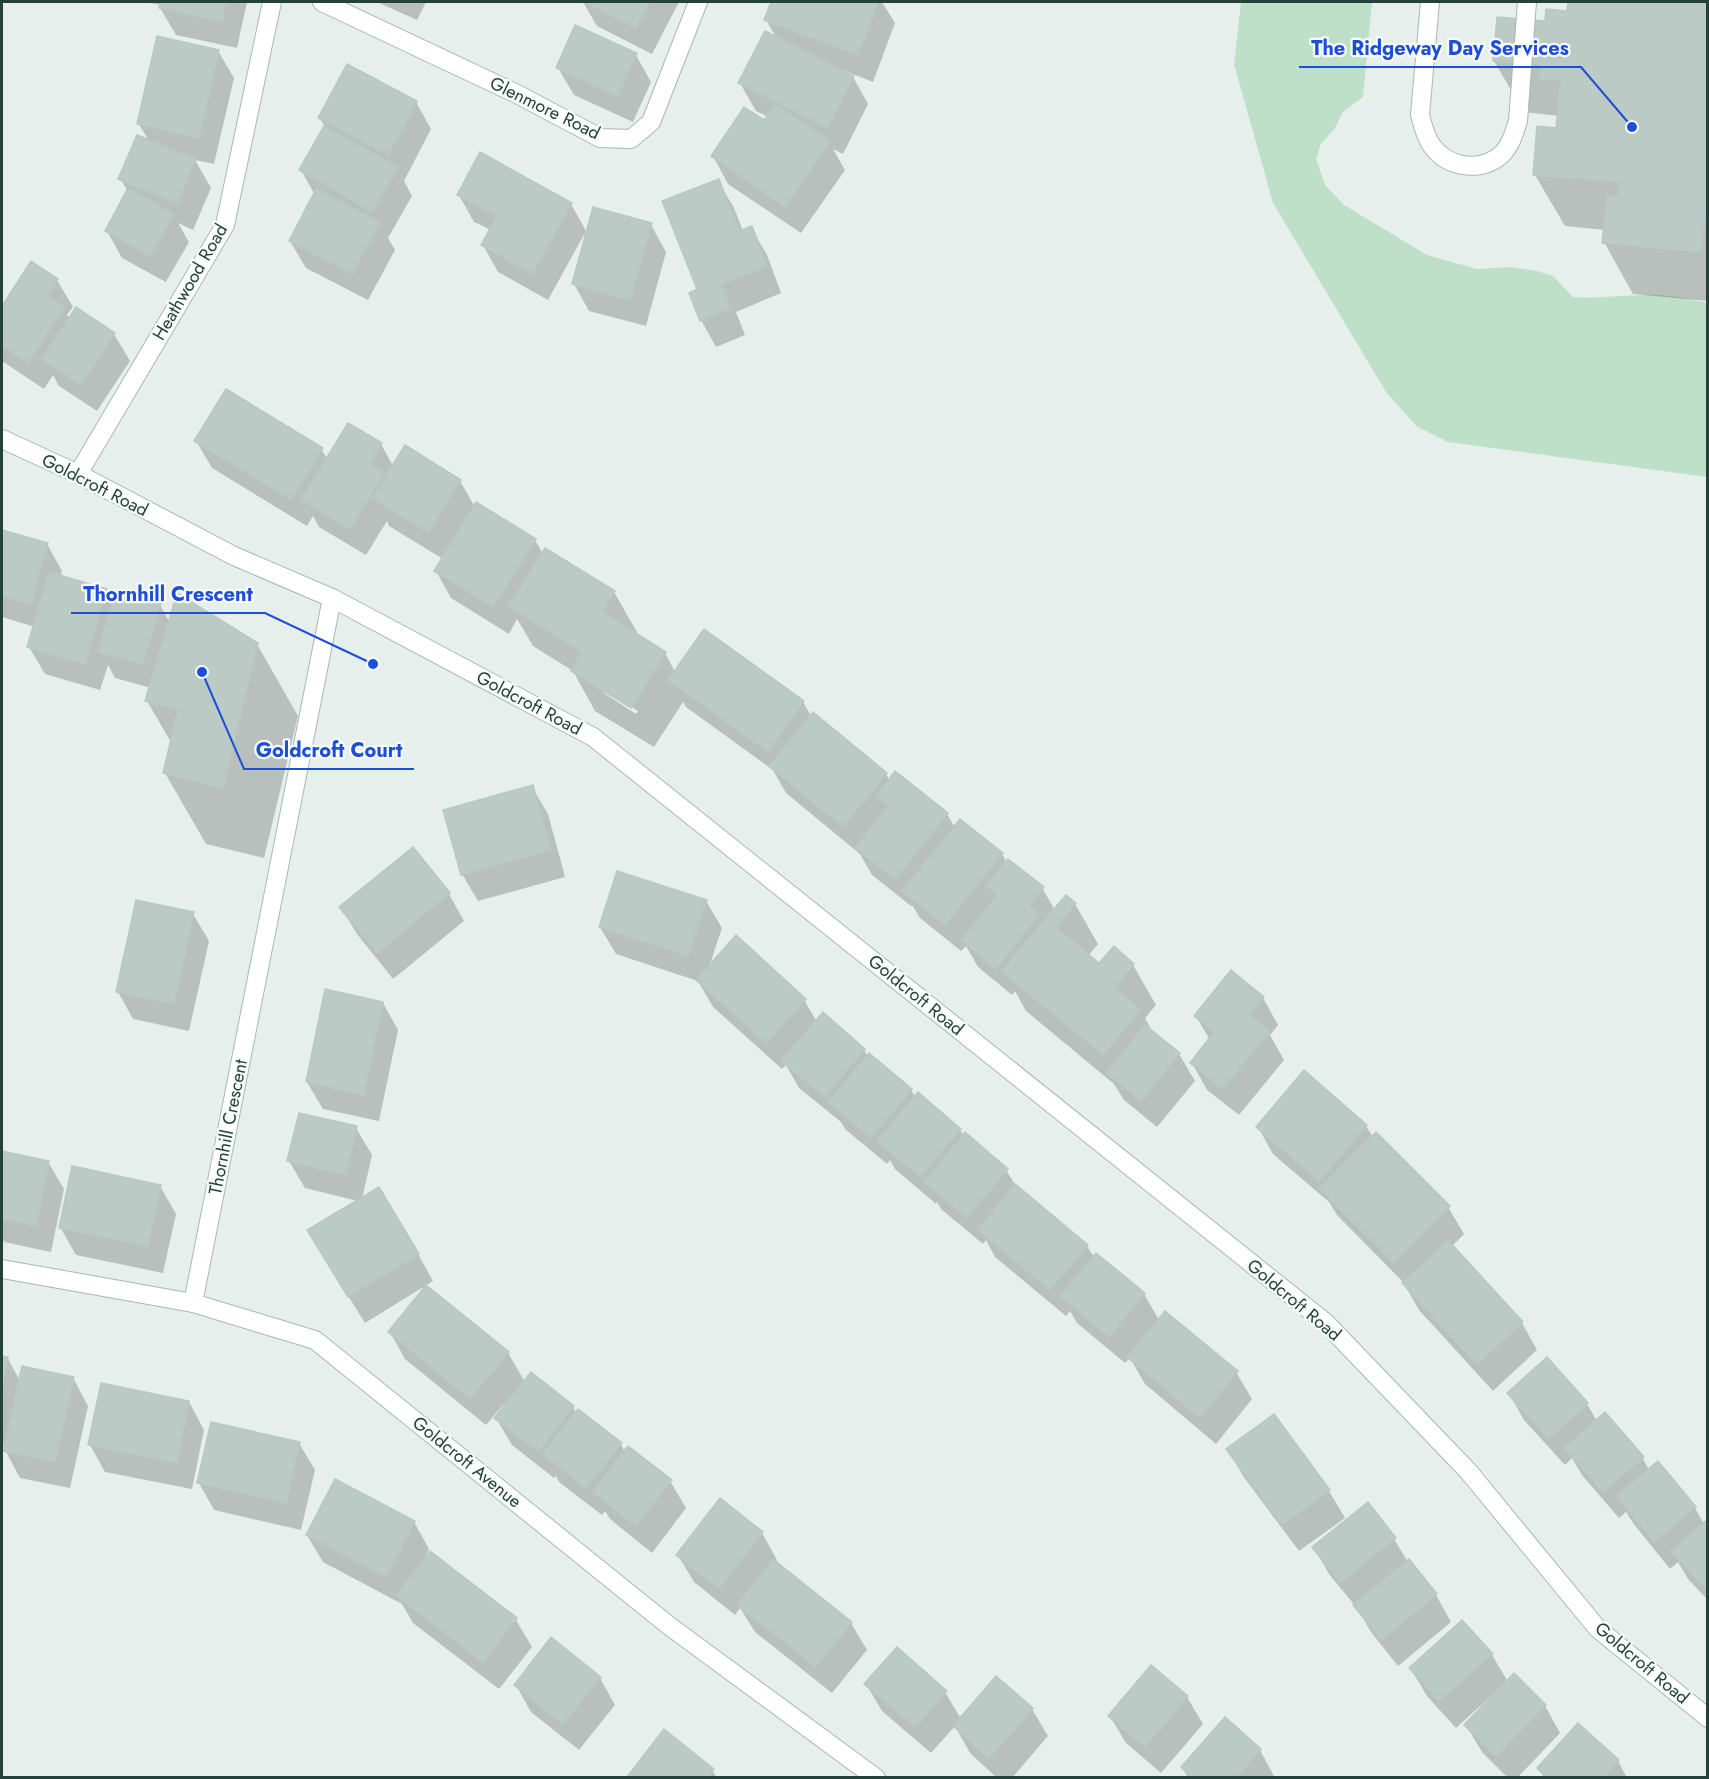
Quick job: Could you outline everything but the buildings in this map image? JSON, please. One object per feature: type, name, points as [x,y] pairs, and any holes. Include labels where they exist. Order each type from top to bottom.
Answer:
[{"type":"street","name":"Heathwood Road","points":[[78,474],[225,225],[272,2]]},
{"type":"street","name":"Glenmore Road","points":[[322,2],[519,95],[600,138],[631,139],[651,122],[698,2]]},
{"type":"street","points":[[1430,2],[1420,115],[1424,133],[1432,147],[1448,160],[1468,167],[1488,164],[1502,154],[1513,139],[1518,121],[1527,2]]},
{"type":"street","name":"Goldcroft Road","points":[[2,439],[78,474],[234,556],[332,598],[593,737],[1326,1323],[1468,1471],[1598,1629],[1707,1718]]},
{"type":"street","name":"Thornhill Crescent","points":[[193,1303],[332,598]]},
{"type":"street","name":"Goldcroft Avenue","points":[[2,1269],[193,1303],[315,1340],[668,1625],[876,1778]]},
{"type":"green space","points":[[1241,2],[1372,2],[1363,97],[1343,112],[1335,128],[1321,144],[1316,159],[1325,185],[1344,205],[1427,255],[1477,269],[1511,267],[1537,271],[1553,276],[1573,297],[1659,295],[1707,303],[1707,477],[1448,442],[1416,426],[1386,392],[1273,203],[1234,64]]},
{"type":"place","name":"The Ridgeway Day Services","points":[[1632,127]]},
{"type":"place","name":"Thornhill Crescent","points":[[373,664]]},
{"type":"place","name":"Goldcroft Court","points":[[202,672]]}]
